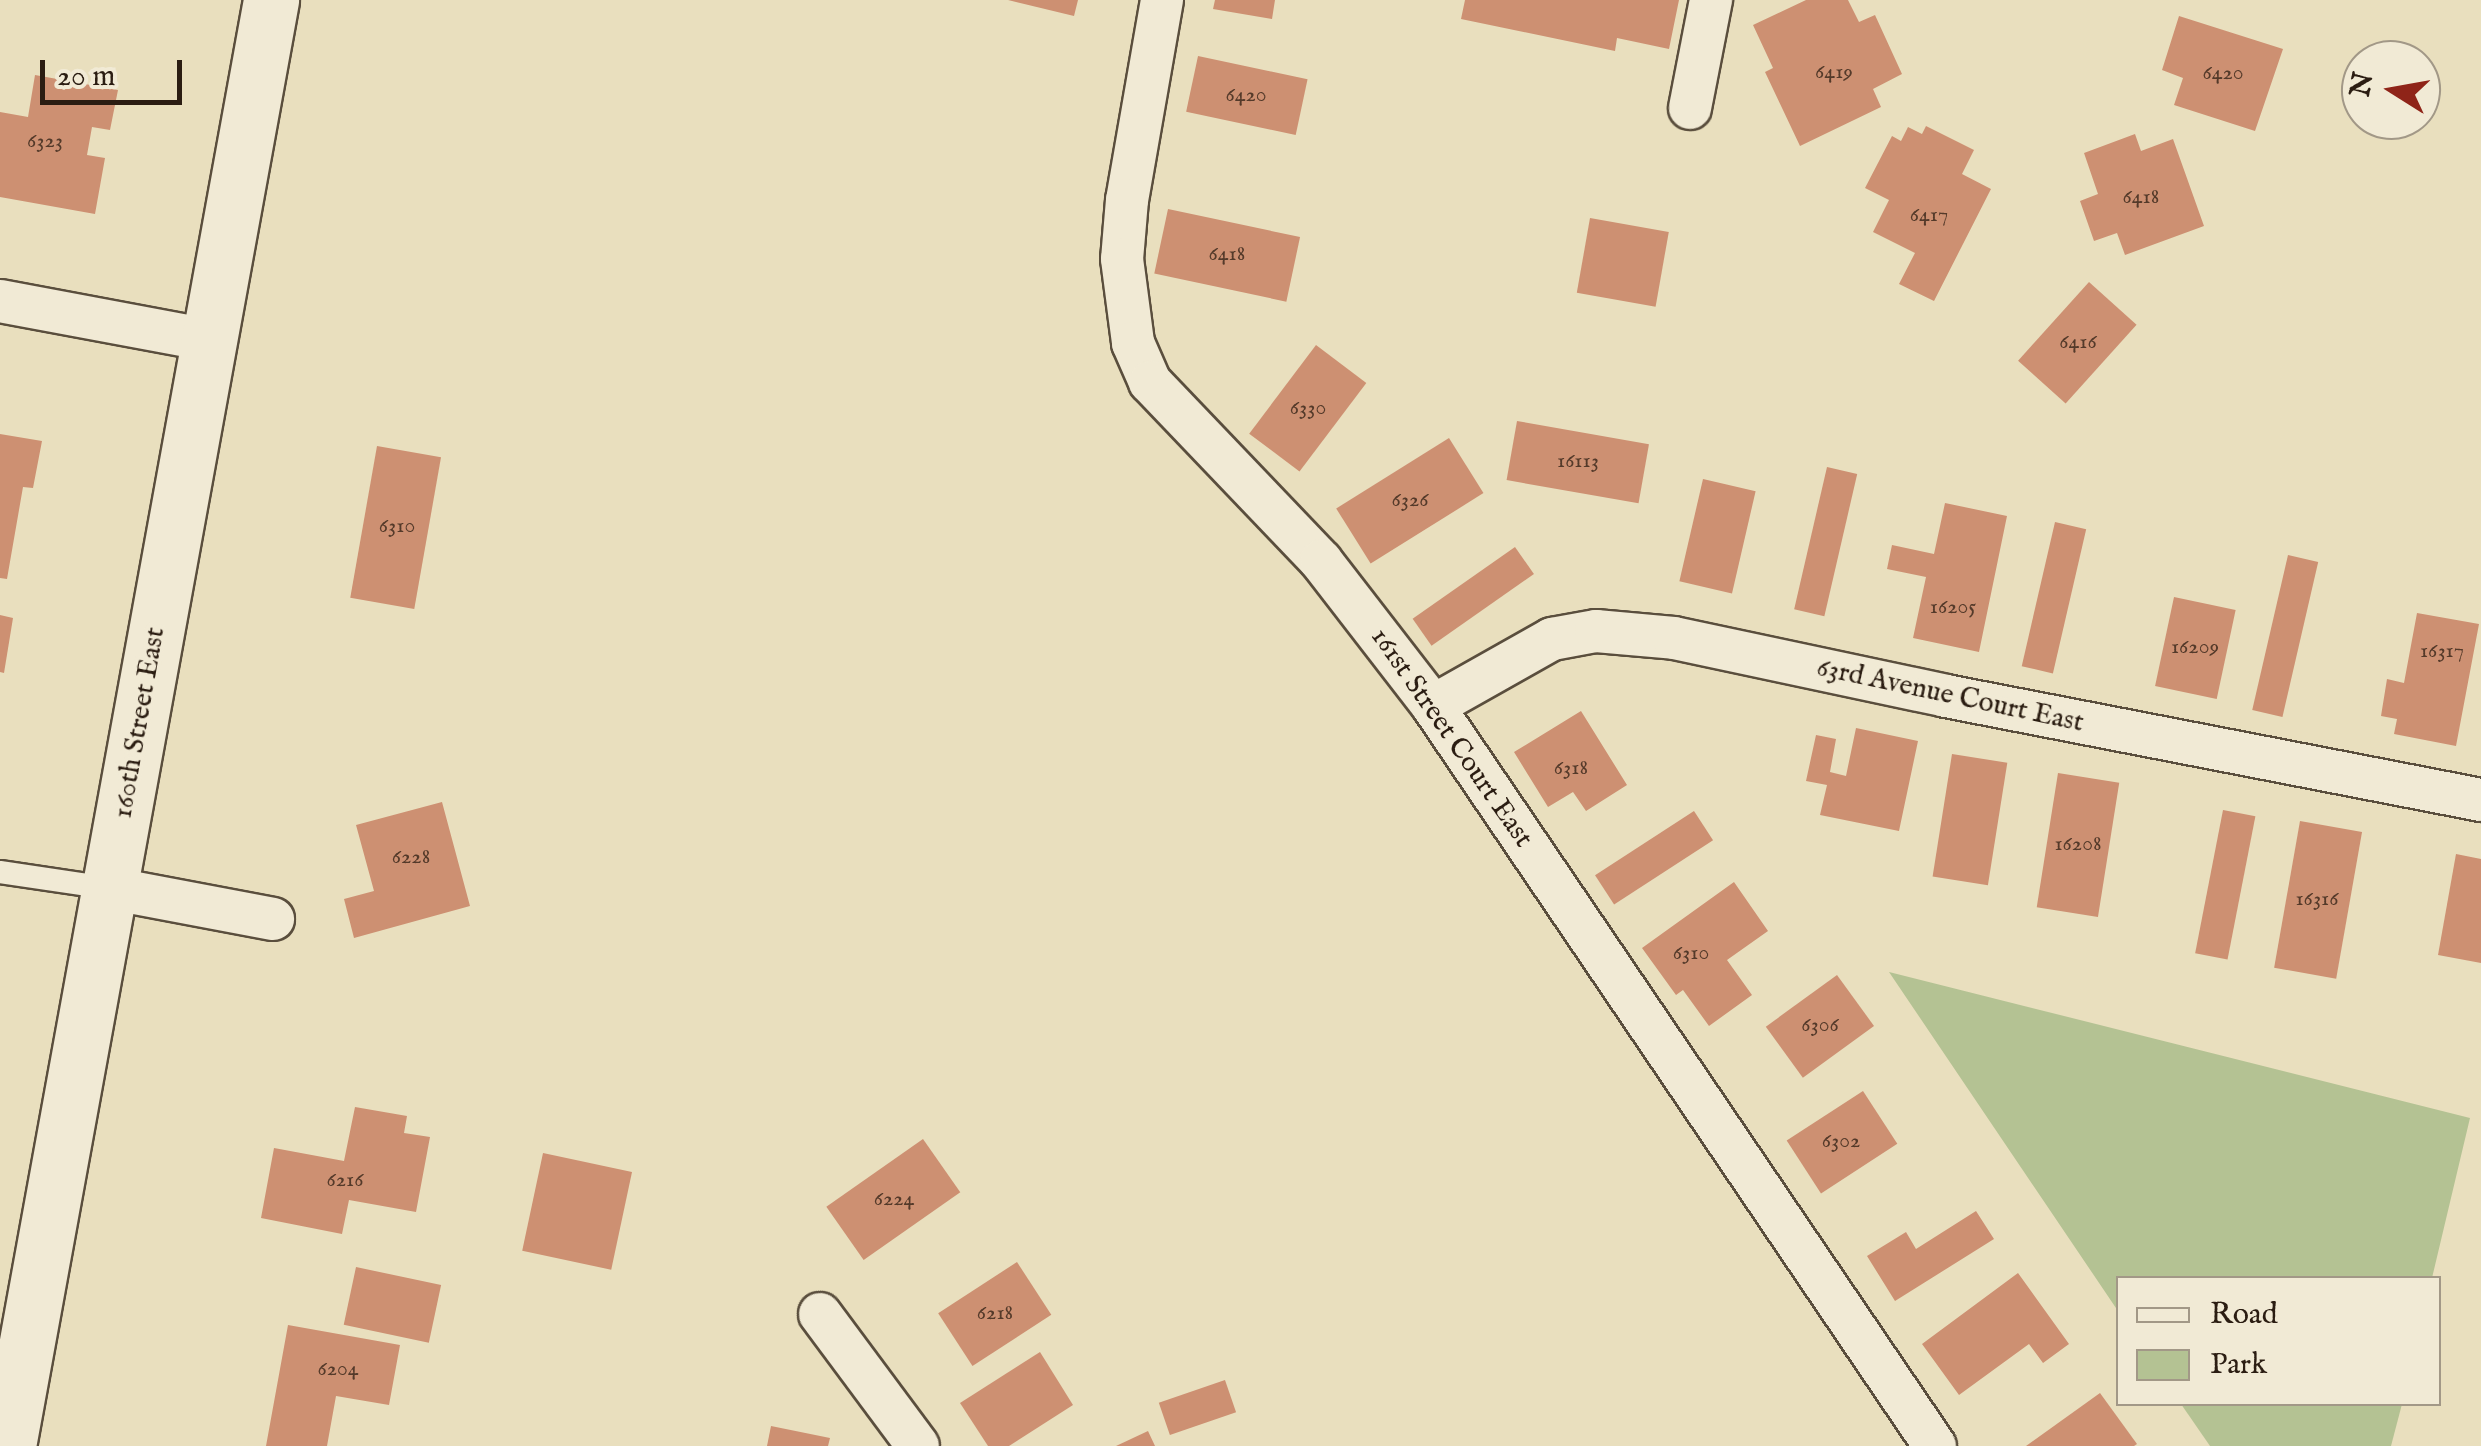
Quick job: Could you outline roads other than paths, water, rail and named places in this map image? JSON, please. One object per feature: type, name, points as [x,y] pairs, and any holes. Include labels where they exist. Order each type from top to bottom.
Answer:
[{"type":"main road","name":"160th Street East","points":[[8,1446],[270,0]]},
{"type":"street","name":"161st Street Court East","points":[[1162,0],[1124,239],[1126,303],[1133,343],[1150,382],[1321,560],[1433,706],[1935,1446]]},
{"type":"street","points":[[1690,108],[1711,0]]},
{"type":"street","points":[[0,301],[210,340]]},
{"type":"street","name":"63rd Avenue Court East","points":[[1433,706],[1552,639],[1596,631],[1674,638],[1946,696],[2481,800]]},
{"type":"street","points":[[109,888],[273,918]]},
{"type":"street","points":[[820,1314],[918,1446]]},
{"type":"lane","points":[[0,872],[109,888]]}]
